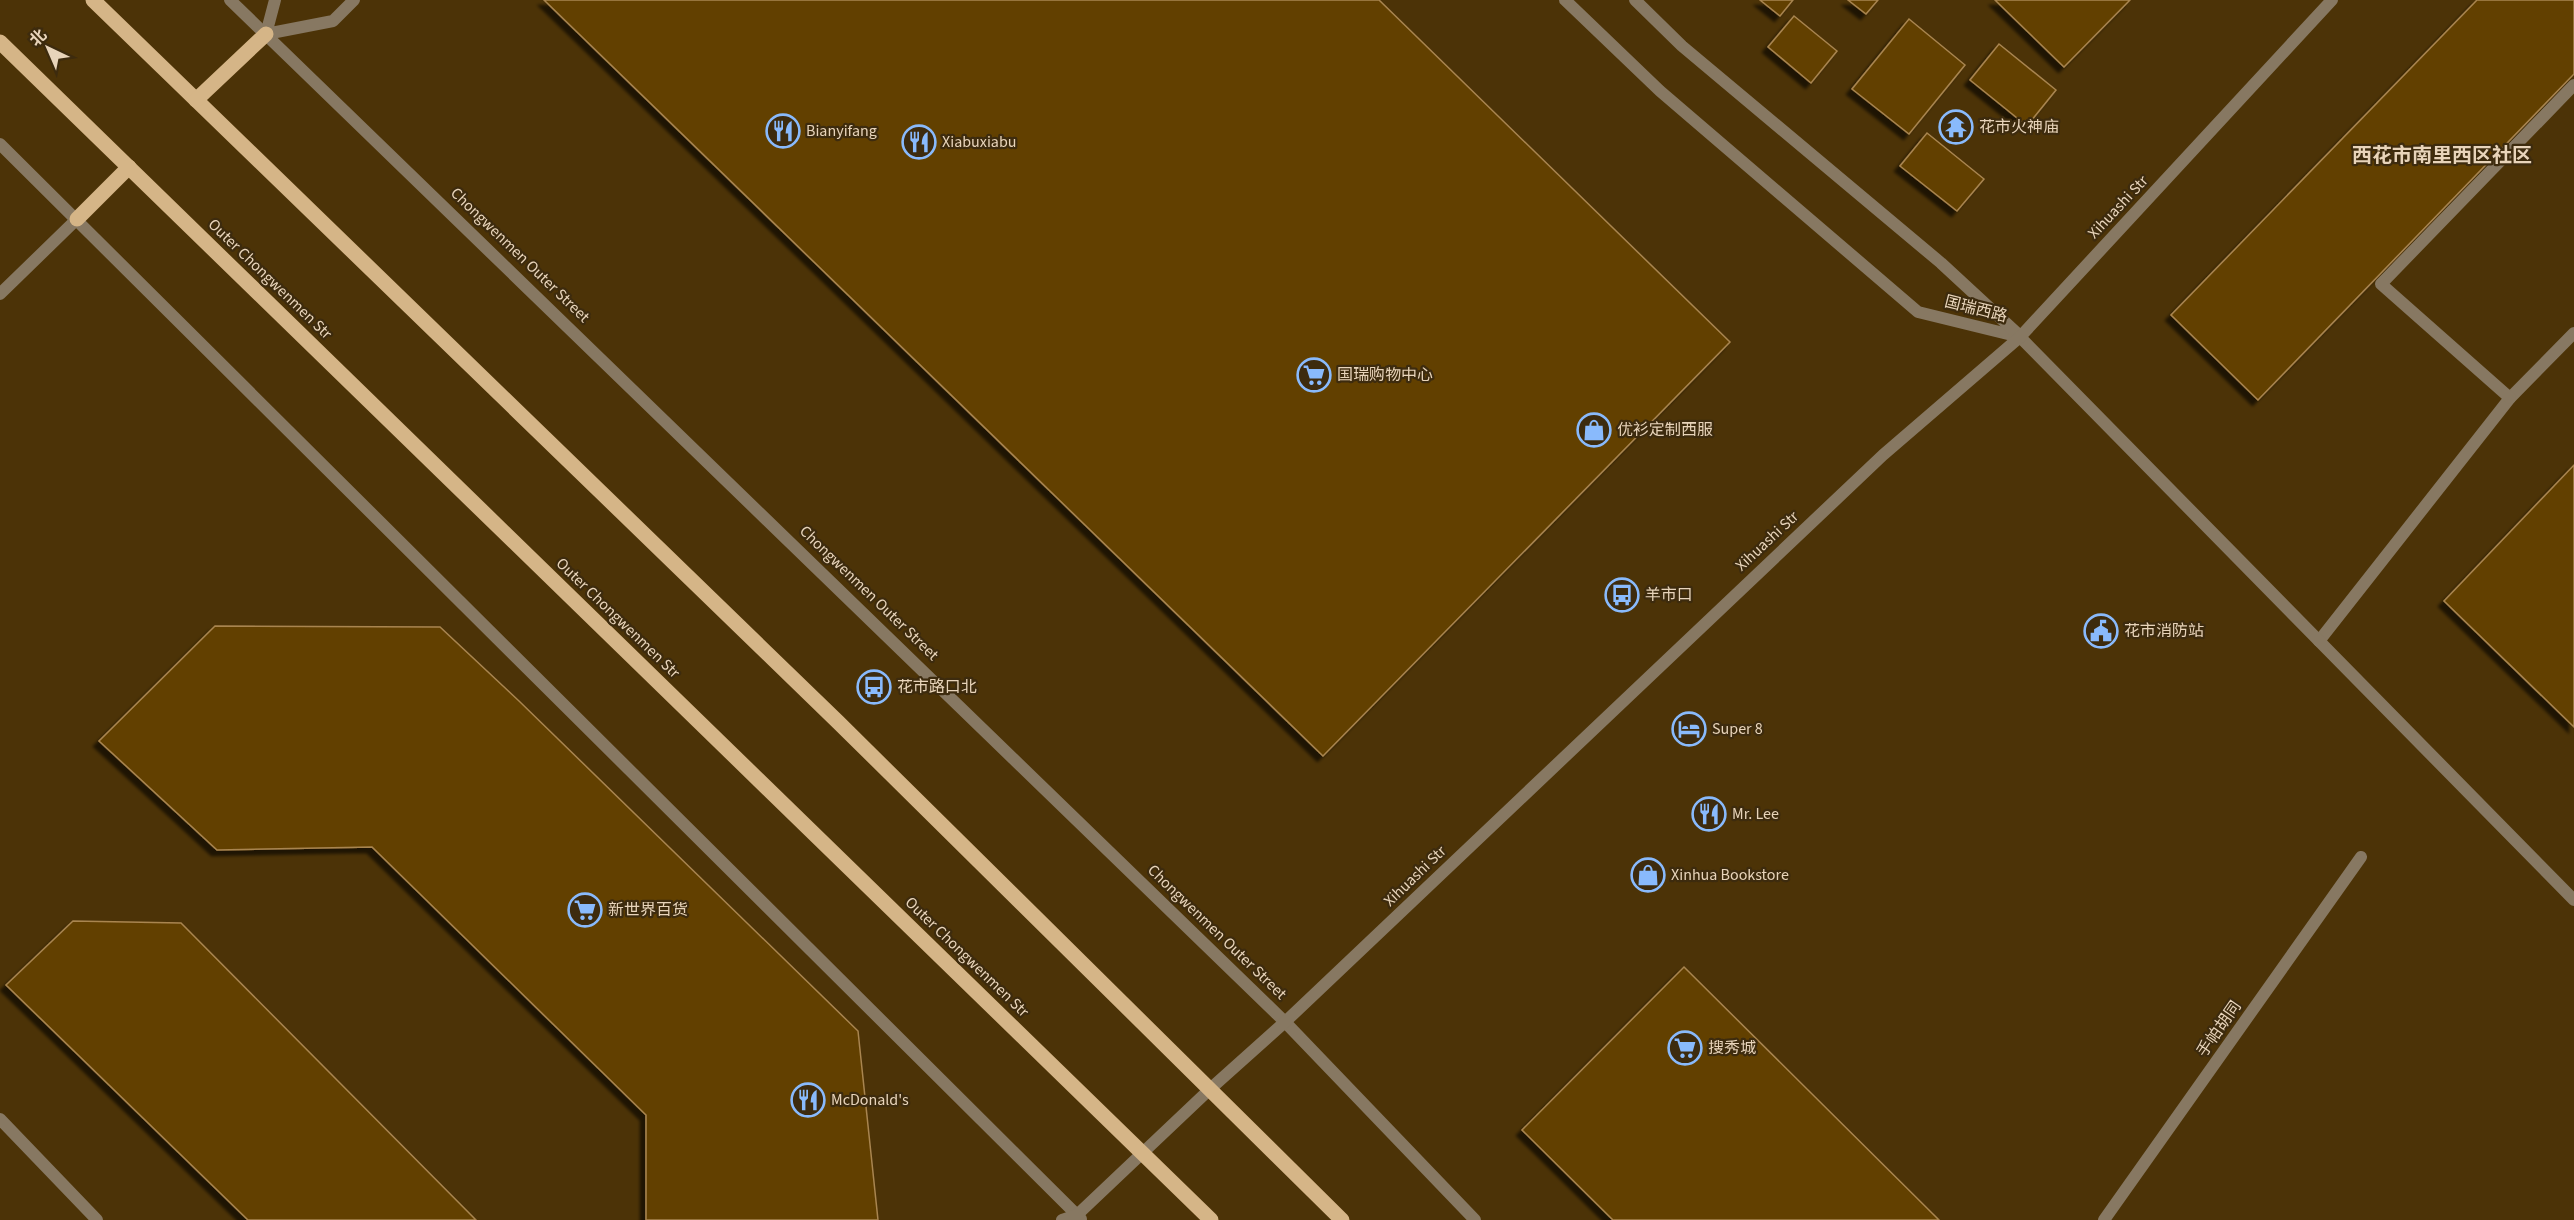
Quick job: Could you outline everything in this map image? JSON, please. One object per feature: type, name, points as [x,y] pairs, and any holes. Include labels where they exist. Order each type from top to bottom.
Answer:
[{"type":"main road","points":[[93,0],[830,714],[1342,1220]]},
{"type":"main road","points":[[196,100],[266,34]]},
{"type":"main road","name":"Outer Chongwenmen Str","points":[[0,42],[1211,1220]]},
{"type":"main road","points":[[77,219],[129,167]]},
{"type":"street","name":"Chongwenmen Outer Street","points":[[230,0],[1285,1022],[1475,1220]]},
{"type":"street","points":[[275,0],[266,34],[333,21],[354,0]]},
{"type":"street","name":"国瑞西路","points":[[1565,0],[1660,91],[1918,312],[2020,337]]},
{"type":"street","name":"国瑞西路","points":[[1635,0],[1682,46],[1941,263],[2020,337]]},
{"type":"street","name":"Xihuashi Str","points":[[1078,1218],[1142,1153],[1285,1022],[1883,455],[2020,337],[2332,0]]},
{"type":"street","points":[[2510,398],[2381,284],[2574,85]]},
{"type":"street","points":[[0,144],[1078,1218]]},
{"type":"street","points":[[0,294],[77,219]]},
{"type":"street","points":[[2319,641],[2510,398],[2574,333]]},
{"type":"street","points":[[2020,337],[2574,900]]},
{"type":"street","name":"手帕胡同","points":[[2104,1220],[2361,857]]},
{"type":"street","points":[[0,1119],[97,1220]]},
{"type":"street","points":[[1062,1220],[1078,1218]]},
{"type":"building","name":"国瑞购物中心","points":[[544,0],[1379,0],[1730,342],[1323,756]]},
{"type":"building","points":[[1760,0],[1793,0],[1780,16]]},
{"type":"building","points":[[1848,0],[1878,0],[1866,14]]},
{"type":"building","points":[[1995,0],[2130,0],[2064,67]]},
{"type":"building","points":[[2477,0],[2574,0],[2574,74],[2258,400],[2171,315]]},
{"type":"building","points":[[1794,16],[1837,51],[1811,83],[1768,47]]},
{"type":"building","points":[[1909,19],[1965,65],[1909,134],[1852,89]]},
{"type":"building","points":[[1999,44],[2056,90],[2027,126],[1970,80]]},
{"type":"building","points":[[1927,133],[1984,179],[1957,211],[1900,166]]},
{"type":"building","points":[[2574,465],[2574,727],[2444,601]]},
{"type":"building","name":"新世界百货","points":[[215,626],[440,627],[858,1031],[878,1220],[646,1220],[646,1115],[372,847],[217,850],[99,741]]},
{"type":"building","points":[[73,921],[181,923],[476,1220],[248,1220],[6,985]]},
{"type":"building","name":"搜秀城","points":[[1684,967],[1939,1220],[1613,1220],[1522,1130]]},
{"type":"place","name":"花市火神庙","points":[[1956,127]]},
{"type":"place","name":"Bianyifang","points":[[783,131]]},
{"type":"place","name":"Xiabuxiabu","points":[[919,142]]},
{"type":"place","name":"国瑞购物中心","points":[[1314,375]]},
{"type":"place","name":"优衫定制西服","points":[[1594,430]]},
{"type":"place","name":"羊市口","points":[[1622,595]]},
{"type":"place","name":"花市消防站","points":[[2101,631]]},
{"type":"place","name":"花市路口北","points":[[874,687]]},
{"type":"place","name":"Super 8","points":[[1689,729]]},
{"type":"place","name":"Mr. Lee","points":[[1709,814]]},
{"type":"place","name":"Xinhua Bookstore","points":[[1648,875]]},
{"type":"place","name":"新世界百货","points":[[585,910]]},
{"type":"place","name":"搜秀城","points":[[1685,1048]]},
{"type":"place","name":"McDonald's","points":[[808,1100]]},
{"type":"district","name":"西花市南里西区社区","points":[[2442,156]]}]
